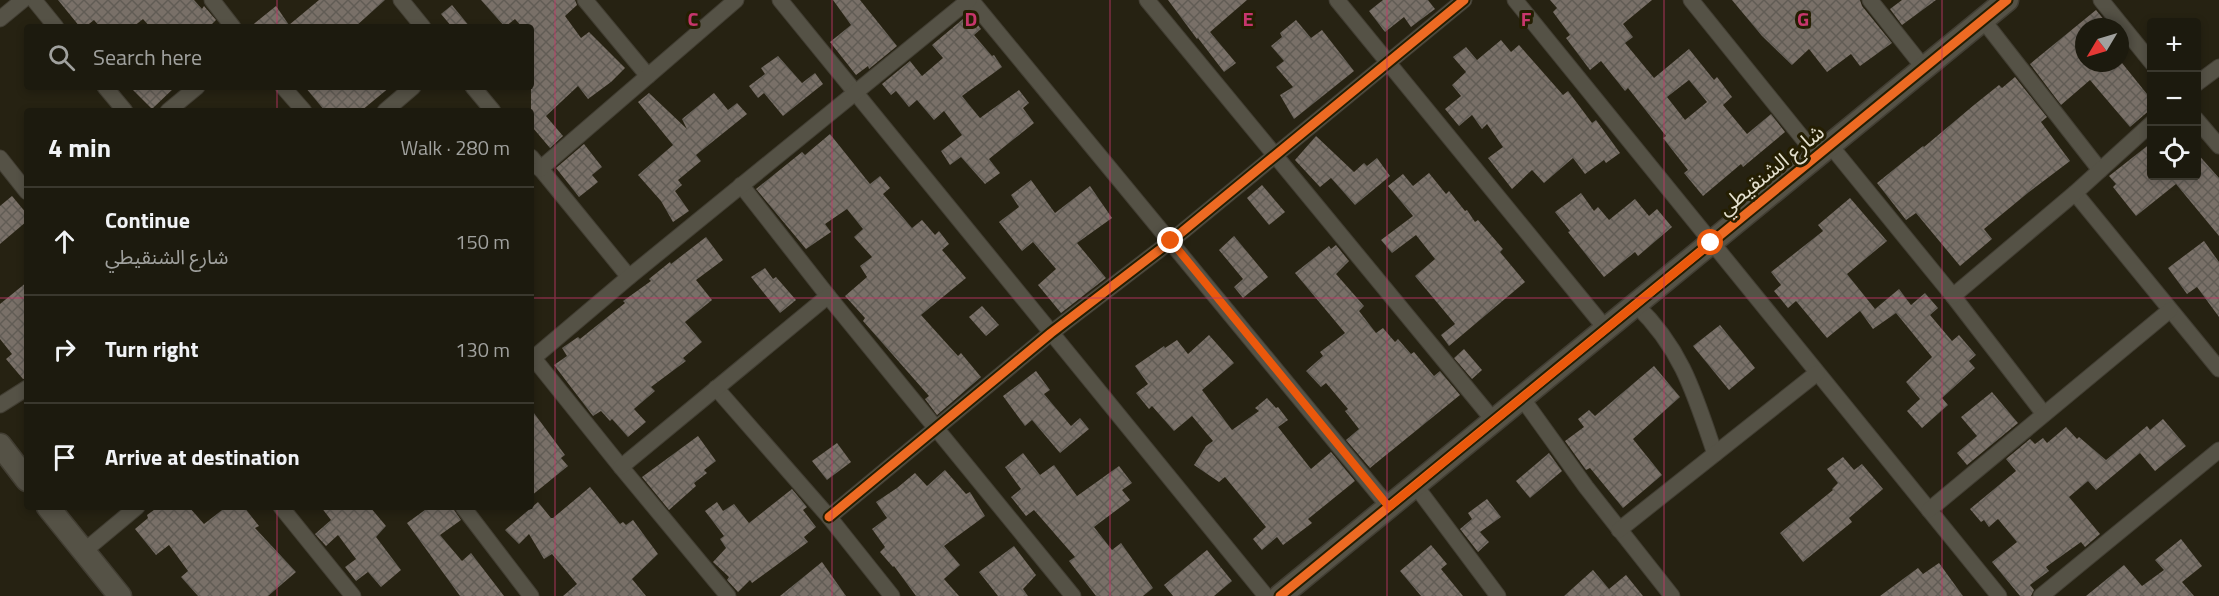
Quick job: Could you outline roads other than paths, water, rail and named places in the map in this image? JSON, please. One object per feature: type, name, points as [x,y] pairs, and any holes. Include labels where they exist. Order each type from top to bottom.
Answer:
[{"type":"street","points":[[0,19],[23,0]]},
{"type":"street","points":[[34,0],[54,24]]},
{"type":"street","points":[[212,0],[231,24]]},
{"type":"street","points":[[401,0],[421,24]]},
{"type":"street","points":[[585,0],[648,76]]},
{"type":"street","points":[[629,277],[536,163],[648,76],[736,0]]},
{"type":"street","points":[[780,0],[1266,596]]},
{"type":"street","points":[[534,356],[970,0],[1389,507]]},
{"type":"street","points":[[1147,0],[1494,421]]},
{"type":"street","points":[[1336,0],[1606,329]]},
{"type":"street","points":[[829,517],[1051,333],[1171,241],[1464,0]]},
{"type":"street","points":[[1515,0],[1999,596]]},
{"type":"street","points":[[1691,0],[1953,296],[2044,414]]},
{"type":"street","points":[[1870,0],[1924,68]]},
{"type":"street","name":"شارع الشنقيطي","points":[[1280,596],[2007,0]]},
{"type":"street","points":[[2101,0],[2147,58]]},
{"type":"street","points":[[1983,20],[2100,170]]},
{"type":"street","points":[[2201,80],[2219,67]]},
{"type":"street","points":[[108,90],[122,108]]},
{"type":"street","points":[[172,108],[193,90]]},
{"type":"street","points":[[286,90],[301,108]]},
{"type":"street","points":[[388,108],[410,90]]},
{"type":"street","points":[[476,90],[490,108]]},
{"type":"street","points":[[2201,124],[2219,146]]},
{"type":"street","points":[[1953,296],[2075,193],[2148,126]]},
{"type":"street","points":[[0,158],[24,188]]},
{"type":"street","points":[[741,185],[828,296],[1073,596]]},
{"type":"street","points":[[2075,193],[2219,369]]},
{"type":"street","points":[[621,467],[828,296]]},
{"type":"street","points":[[1636,305],[1655,323],[1683,368],[1715,454]]},
{"type":"street","points":[[1929,510],[2170,310]]},
{"type":"street","points":[[534,360],[728,596]]},
{"type":"street","points":[[1619,530],[1817,373]]},
{"type":"street","points":[[716,388],[829,517],[892,596]]},
{"type":"street","points":[[0,405],[24,390]]},
{"type":"street","points":[[1522,398],[1619,530],[1672,596]]},
{"type":"street","points":[[0,445],[24,476]]},
{"type":"street","points":[[2041,596],[2219,450]]},
{"type":"street","points":[[1415,485],[1498,596]]},
{"type":"street","points":[[50,510],[120,596]]},
{"type":"street","points":[[83,552],[133,510]]},
{"type":"street","points":[[282,510],[353,596]]},
{"type":"street","points":[[465,510],[526,594]]}]
